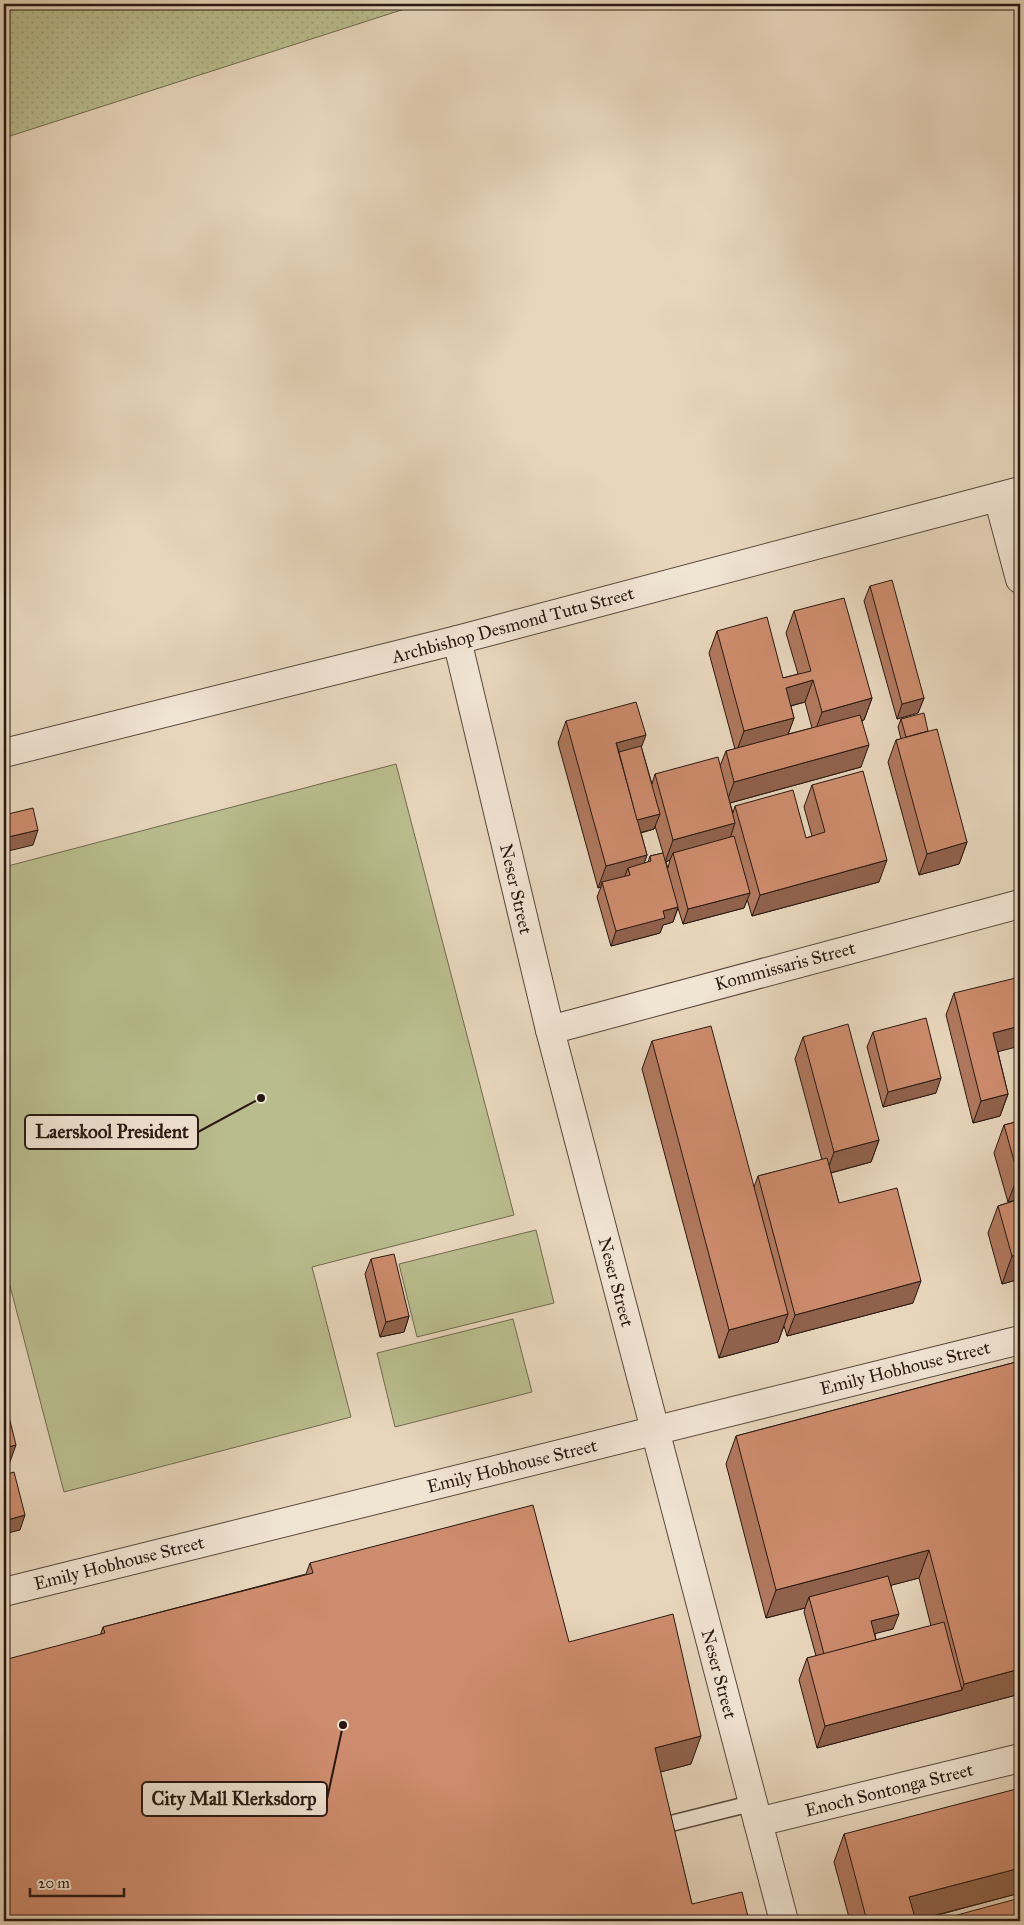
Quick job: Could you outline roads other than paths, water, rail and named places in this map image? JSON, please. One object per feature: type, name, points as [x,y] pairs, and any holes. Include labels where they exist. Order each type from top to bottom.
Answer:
[{"type":"street","points":[[1009,494],[1020,579]]},
{"type":"street","name":"Archbishop Desmond Tutu Street","points":[[4,754],[457,640],[1009,494]]},
{"type":"street","name":"Neser Street","points":[[457,640],[550,1030],[784,1921]]},
{"type":"street","name":"Kommissaris Street","points":[[550,1030],[1020,904]]},
{"type":"street","name":"Emily Hobhouse Street","points":[[4,1592],[1020,1340]]},
{"type":"street","name":"Enoch Sontonga Street","points":[[756,1812],[1020,1758]]},
{"type":"lane","points":[[657,1827],[756,1812]]},
{"type":"place","name":"Laerskool President","points":[[261,1098]]},
{"type":"place","name":"City Mall Klerksdorp","points":[[343,1725]]}]
